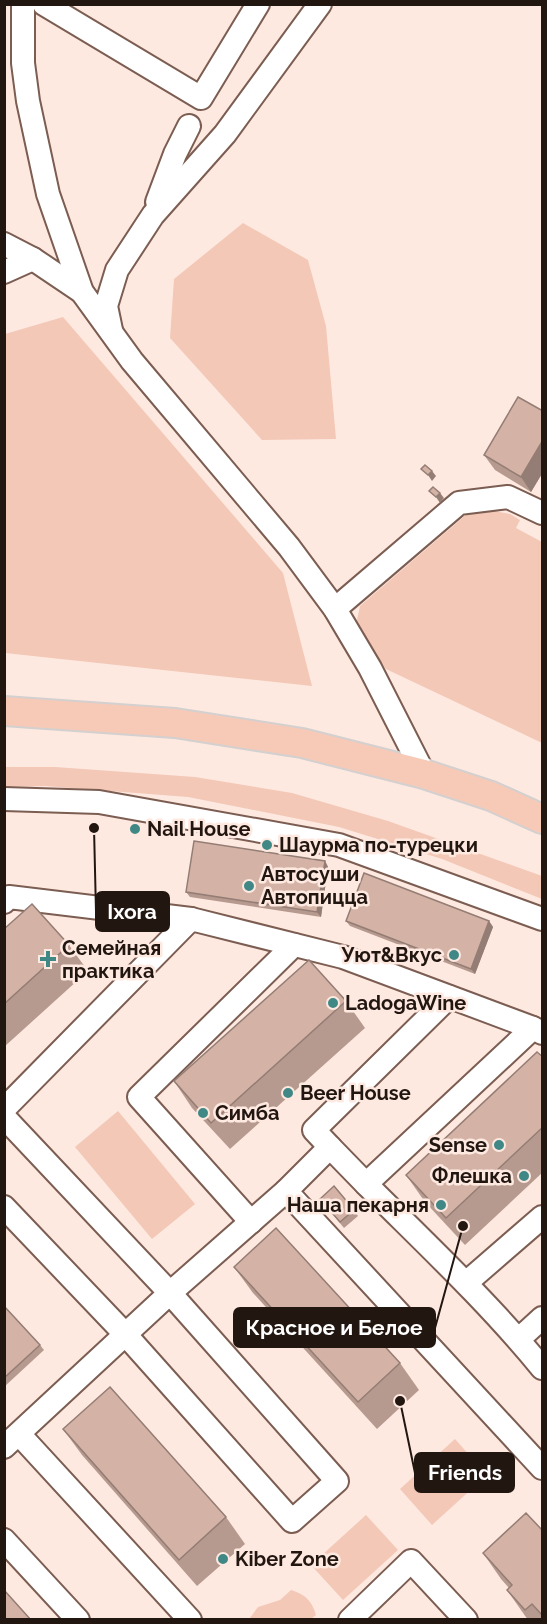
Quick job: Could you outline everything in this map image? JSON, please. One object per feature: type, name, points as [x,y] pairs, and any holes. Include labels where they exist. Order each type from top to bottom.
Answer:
[{"type":"main road","points":[[4,711],[175,723],[302,743],[424,774],[491,796],[543,819]]},
{"type":"street","points":[[24,4],[23,63],[28,101],[48,194],[82,292],[132,361],[289,547],[335,609],[370,668],[424,774]]},
{"type":"street","points":[[44,4],[201,98],[258,4]]},
{"type":"street","points":[[111,331],[106,306],[117,270],[153,214],[225,134],[320,4]]},
{"type":"street","points":[[153,214],[175,154],[189,126]]},
{"type":"street","points":[[4,244],[33,259],[82,292]]},
{"type":"street","points":[[4,272],[33,259]]},
{"type":"street","points":[[335,609],[459,502],[508,497],[543,513]]},
{"type":"street","points":[[4,799],[99,802],[339,844],[543,919]]},
{"type":"street","points":[[4,902],[9,897],[191,919],[343,957],[538,1030],[366,1184]]},
{"type":"street","points":[[4,1109],[191,919]]},
{"type":"street","points":[[251,1222],[139,1097],[294,945]]},
{"type":"street","points":[[449,997],[314,1130],[466,1283],[543,1368]]},
{"type":"street","points":[[4,1117],[170,1293],[337,1481],[292,1521],[125,1334],[4,1207]]},
{"type":"street","points":[[190,1620],[12,1440],[170,1293],[286,1191],[330,1147]]},
{"type":"street","points":[[286,1191],[543,1468]]},
{"type":"street","points":[[466,1283],[543,1217]]},
{"type":"street","points":[[519,1339],[543,1318]]},
{"type":"street","points":[[4,1540],[78,1620]]},
{"type":"street","points":[[352,1619],[411,1561],[466,1620]]},
{"type":"shaded area","points":[[243,223],[308,260],[326,326],[336,439],[262,440],[170,338],[174,279]]},
{"type":"shaded area","points":[[63,317],[283,573],[312,686],[5,653],[5,334]]},
{"type":"shaded area","points":[[489,510],[510,514],[520,520],[516,528],[542,542],[542,743],[386,669],[360,633],[357,620],[360,606],[467,514]]},
{"type":"shaded area","points":[[5,767],[55,767],[195,777],[292,793],[388,821],[542,876],[542,899],[442,859],[339,827],[188,797],[45,786],[5,787]]},
{"type":"shaded area","points":[[118,1111],[195,1204],[152,1239],[75,1147]]},
{"type":"shaded area","points":[[455,1439],[487,1475],[432,1525],[400,1489]]},
{"type":"shaded area","points":[[366,1515],[398,1550],[343,1600],[311,1565]]},
{"type":"shaded area","points":[[291,1590],[307,1599],[316,1615],[311,1619],[249,1619],[258,1607],[280,1600]]},
{"type":"building","points":[[518,397],[543,411],[543,440],[521,477],[484,455]]},
{"type":"building","points":[[425,465],[432,471],[428,475],[421,469]]},
{"type":"building","points":[[433,487],[440,493],[436,497],[429,491]]},
{"type":"building","points":[[194,841],[325,861],[317,912],[186,892]]},
{"type":"building","points":[[364,873],[489,921],[471,969],[346,921]]},
{"type":"building","points":[[32,904],[69,945],[4,1004],[4,929]]},
{"type":"building","points":[[309,960],[346,1001],[211,1123],[174,1081]]},
{"type":"building","points":[[537,1052],[543,1057],[543,1127],[446,1218],[406,1175]]},
{"type":"building","points":[[334,1186],[354,1210],[340,1222],[320,1199]]},
{"type":"building","points":[[276,1228],[400,1363],[358,1402],[234,1267]]},
{"type":"building","points":[[4,1306],[40,1345],[4,1378]]},
{"type":"building","points":[[110,1387],[226,1517],[179,1560],[63,1429]]},
{"type":"building","points":[[526,1513],[543,1531],[543,1616],[532,1604],[525,1610],[507,1590],[512,1585],[483,1553]]},
{"type":"building","points":[[4,1590],[31,1620],[4,1620]]},
{"type":"place","name":"Ixora","points":[[94,828]]},
{"type":"place","name":"Nail House","points":[[135,829]]},
{"type":"place","name":"Шаурма по-турецки","points":[[267,845]]},
{"type":"place","name":"Автосуши Автопицца","points":[[249,886]]},
{"type":"place","name":"Уют&Вкус","points":[[454,955]]},
{"type":"place","name":"Семейная практика","points":[[48,959]]},
{"type":"place","name":"LadogaWine","points":[[333,1003]]},
{"type":"place","name":"Beer House","points":[[288,1093]]},
{"type":"place","name":"Симба","points":[[203,1113]]},
{"type":"place","name":"Sense","points":[[499,1145]]},
{"type":"place","name":"Флешка","points":[[524,1176]]},
{"type":"place","name":"Наша пекарня","points":[[441,1205]]},
{"type":"place","name":"Красное и Белое","points":[[463,1226]]},
{"type":"place","name":"Friends","points":[[400,1401]]},
{"type":"place","name":"Kiber Zone","points":[[223,1559]]}]
